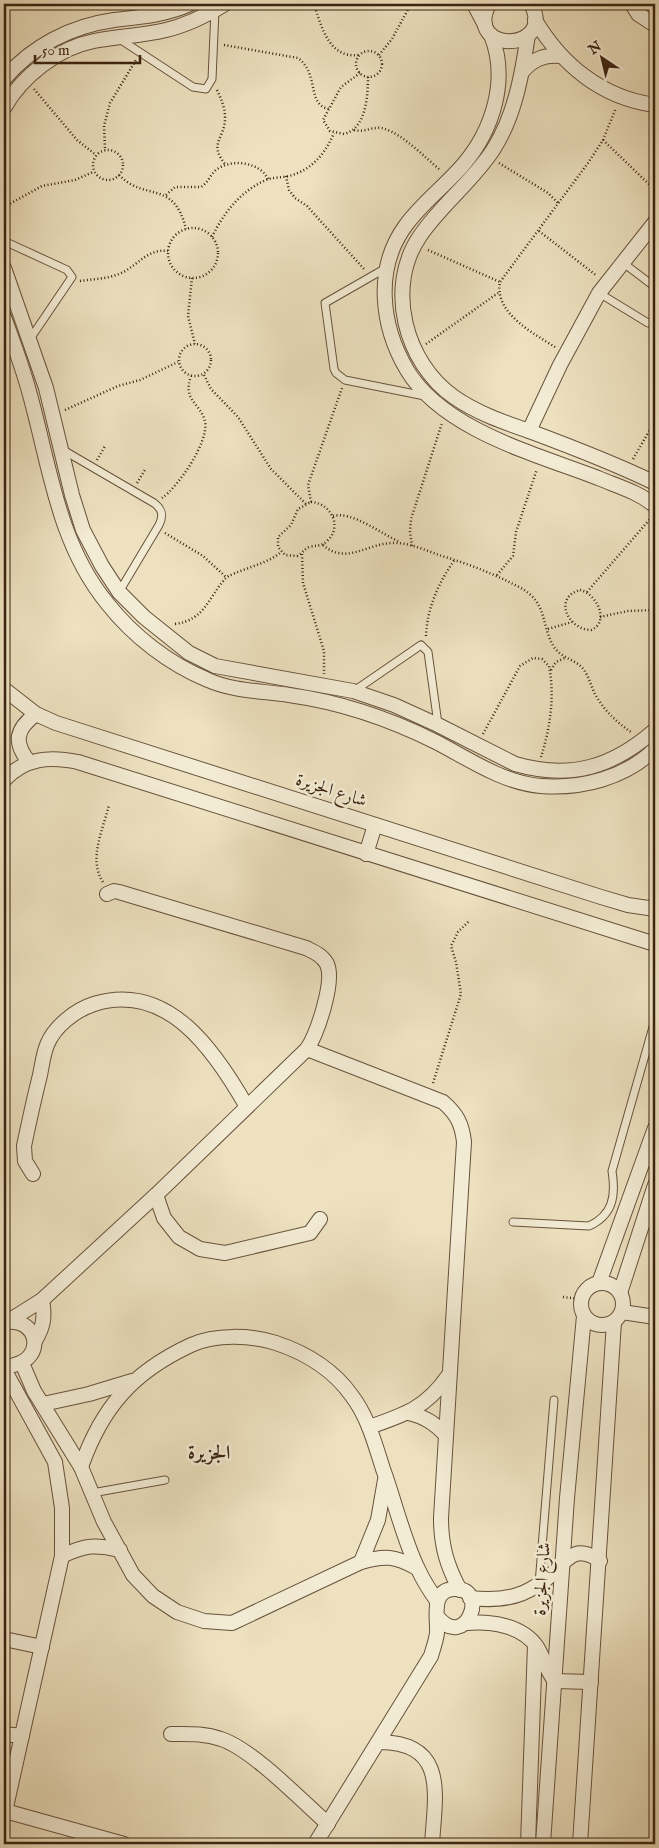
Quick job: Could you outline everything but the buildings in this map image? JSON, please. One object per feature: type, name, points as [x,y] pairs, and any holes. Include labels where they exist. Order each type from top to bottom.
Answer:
[{"type":"street","points":[[4,79],[14,67],[37,48],[62,34],[90,25],[162,13],[190,4]]},
{"type":"street","points":[[474,4],[489,31],[498,40],[514,42],[528,35]]},
{"type":"street","points":[[489,4],[485,19],[499,67],[497,97],[490,120],[478,143],[451,178],[406,225],[394,244],[386,268],[384,291],[386,314],[392,339],[413,379],[428,396],[446,411],[484,432],[631,491],[655,506]]},
{"type":"street","points":[[531,4],[535,20],[560,56],[598,86],[620,97],[655,105]]},
{"type":"street","points":[[632,4],[638,14],[655,25]]},
{"type":"street","points":[[4,108],[26,79],[46,63],[67,50],[91,42],[116,37],[167,30],[192,22],[220,7]]},
{"type":"street","points":[[535,20],[528,35],[523,71],[510,114],[489,156],[466,186],[431,221],[415,244],[404,274],[402,294],[403,311],[408,334],[416,352],[432,376],[454,398],[490,418],[529,431],[628,470],[655,483]]},
{"type":"street","points":[[523,71],[528,65],[543,57],[560,56]]},
{"type":"street","points":[[14,67],[26,79]]},
{"type":"street","points":[[529,431],[566,353],[602,288],[655,222]]},
{"type":"street","points":[[4,268],[30,339],[53,415],[63,450],[72,495],[83,530],[102,566],[119,592],[167,637],[189,653],[215,666],[354,691],[394,705],[516,764],[537,770],[554,772],[583,769],[611,761],[650,734]]},
{"type":"street","points":[[4,317],[30,393],[56,500],[68,537],[84,571],[106,603],[133,631],[163,656],[210,682],[251,691],[318,700],[364,713],[426,738],[516,782],[540,786],[592,783],[622,772],[655,749]]},
{"type":"street","points":[[402,360],[416,352]]},
{"type":"street","points":[[163,656],[167,637]]},
{"type":"street","points":[[251,691],[255,674]]},
{"type":"street","name":"شارع الجزيرة","points":[[4,689],[36,714],[56,723],[628,906],[655,909]]},
{"type":"street","points":[[29,762],[20,750],[18,736],[24,723],[36,714]]},
{"type":"street","points":[[4,780],[12,771],[29,762],[44,758],[60,758],[78,762],[655,944]]},
{"type":"street","points":[[366,854],[374,825]]},
{"type":"street","points":[[5,1322],[42,1300],[156,1195],[307,1050],[314,1038],[330,979],[327,965],[319,954],[306,948],[110,892]]},
{"type":"street","points":[[34,1174],[25,1161],[24,1146],[47,1044],[63,1022],[85,1007],[111,999],[138,999],[163,1008],[189,1028],[212,1052],[231,1078],[247,1107]]},
{"type":"street","points":[[307,1050],[443,1102],[455,1112],[462,1126],[464,1142],[448,1376],[441,1544],[448,1568],[473,1606],[472,1615],[466,1623]]},
{"type":"street","points":[[599,1283],[655,1128]]},
{"type":"street","points":[[620,1293],[655,1185]]},
{"type":"street","points":[[156,1195],[164,1218],[179,1237],[200,1249],[225,1253],[310,1233],[320,1220]]},
{"type":"street","points":[[580,1844],[618,1317],[623,1299],[620,1293],[611,1285],[599,1283],[587,1289],[581,1300],[584,1316],[594,1324],[601,1326],[618,1317],[655,1317]]},
{"type":"street","points":[[4,1363],[12,1365],[22,1363],[32,1354],[45,1314],[42,1300]]},
{"type":"street","name":"شارع الجزيرة","points":[[543,1844],[567,1498],[584,1316]]},
{"type":"street","points":[[5,1322],[16,1321],[25,1325],[32,1332],[35,1340]]},
{"type":"street","points":[[81,1467],[91,1441],[108,1411],[136,1380],[163,1358],[196,1343],[230,1337],[266,1340],[299,1351],[329,1370],[353,1396],[369,1427],[417,1568],[437,1601],[436,1636],[431,1656],[380,1742],[315,1844]]},
{"type":"street","points":[[22,1363],[42,1404],[81,1467],[104,1522],[133,1575],[153,1596],[177,1612],[195,1618],[232,1623],[361,1562],[380,1556],[400,1558],[417,1568]]},
{"type":"street","points":[[4,1369],[55,1462],[62,1508],[62,1556],[4,1814],[124,1844]]},
{"type":"street","points":[[369,1427],[409,1413],[425,1403],[448,1376]]},
{"type":"street","points":[[42,1404],[89,1394],[136,1380]]},
{"type":"street","points":[[409,1413],[429,1420],[445,1434]]},
{"type":"street","points":[[361,1562],[378,1520],[386,1476]]},
{"type":"street","points":[[62,1556],[80,1547],[100,1545],[120,1550]]},
{"type":"street","points":[[437,1601],[446,1591],[488,1600],[506,1598],[539,1585],[564,1560],[572,1555],[582,1553],[592,1555],[600,1561]]},
{"type":"street","points":[[437,1616],[442,1622],[450,1626],[485,1622],[504,1625],[521,1633],[536,1645],[555,1681],[592,1682]]},
{"type":"street","points":[[4,1639],[42,1647]]},
{"type":"street","points":[[528,1844],[536,1645]]},
{"type":"street","points":[[171,1734],[197,1733],[213,1737],[244,1750],[328,1824]]},
{"type":"street","points":[[4,1734],[22,1736]]},
{"type":"street","points":[[380,1742],[400,1742],[417,1750],[429,1764],[435,1783],[432,1844]]},
{"type":"lane","points":[[116,37],[198,89],[206,89],[212,83],[214,44],[220,7]]},
{"type":"lane","points":[[4,241],[70,272],[72,277],[30,339]]},
{"type":"lane","points":[[622,262],[655,287]]},
{"type":"lane","points":[[386,268],[327,301],[324,306],[334,368],[336,373],[345,380],[428,396]]},
{"type":"lane","points":[[602,288],[648,323],[655,321]]},
{"type":"lane","points":[[63,450],[154,503],[163,514],[157,529],[119,592]]},
{"type":"lane","points":[[354,691],[415,647],[425,648],[438,725]]},
{"type":"lane","points":[[513,1222],[589,1226],[600,1221],[610,1206],[614,1189],[612,1171],[655,1020]]},
{"type":"lane","points":[[539,1585],[554,1400]]},
{"type":"lane","points":[[91,1493],[165,1480]]},
{"type":"path","points":[[314,4],[324,36],[345,55],[359,55]]},
{"type":"path","points":[[379,55],[392,39],[411,4]]},
{"type":"path","points":[[214,44],[298,58],[312,75],[314,98],[320,106],[330,109]]},
{"type":"path","points":[[365,51],[373,51],[382,60],[379,72],[368,77],[360,73],[356,62],[359,55],[365,51]]},
{"type":"path","points":[[105,148],[104,126],[110,103],[140,53]]},
{"type":"path","points":[[360,73],[345,83],[324,120],[325,126],[334,133],[344,134],[354,130],[386,129],[451,178]]},
{"type":"path","points":[[354,130],[366,102],[368,77]]},
{"type":"path","points":[[26,79],[77,140],[96,155]]},
{"type":"path","points":[[212,79],[224,107],[225,119],[217,149],[220,158],[226,165]]},
{"type":"path","points":[[566,353],[521,323],[501,303],[498,292],[500,282],[559,204],[603,140],[620,97]]},
{"type":"path","points":[[212,237],[221,218],[234,202],[250,189],[268,179],[297,173],[317,161],[328,146],[334,133]]},
{"type":"path","points":[[603,140],[655,190]]},
{"type":"path","points":[[105,148],[123,159],[124,165],[119,175],[108,181],[93,172],[91,166],[96,155],[105,148]]},
{"type":"path","points":[[489,156],[541,188],[559,204]]},
{"type":"path","points":[[166,195],[175,187],[201,187],[216,170],[226,165],[253,165],[265,173],[268,179]]},
{"type":"path","points":[[4,207],[42,186],[76,180],[93,172]]},
{"type":"path","points":[[119,175],[131,184],[166,195],[179,210],[186,229]]},
{"type":"path","points":[[286,176],[290,190],[295,198],[308,206],[371,276]]},
{"type":"path","points":[[186,229],[203,230],[212,237],[218,252],[217,260],[207,273],[192,278],[185,277],[174,270],[170,264],[168,251],[173,237],[186,229]]},
{"type":"path","points":[[539,231],[602,288]]},
{"type":"path","points":[[415,244],[500,282]]},
{"type":"path","points":[[69,284],[112,277],[134,267],[152,252],[168,251]]},
{"type":"path","points":[[192,278],[188,316],[195,344]]},
{"type":"path","points":[[416,352],[498,292]]},
{"type":"path","points":[[195,344],[202,345],[211,356],[209,370],[204,374],[191,376],[180,368],[178,362],[183,349],[195,344]]},
{"type":"path","points":[[53,415],[118,386],[140,380],[178,362]]},
{"type":"path","points":[[204,374],[212,389],[238,417],[271,470],[306,504]]},
{"type":"path","points":[[154,503],[172,491],[204,439],[206,431],[204,418],[189,396],[191,376]]},
{"type":"path","points":[[311,502],[308,486],[345,380]]},
{"type":"path","points":[[412,546],[411,519],[446,411]]},
{"type":"path","points":[[628,470],[655,421]]},
{"type":"path","points":[[92,467],[105,446]]},
{"type":"path","points":[[497,575],[513,556],[518,525],[541,456]]},
{"type":"path","points":[[133,491],[146,468]]},
{"type":"path","points":[[311,502],[322,504],[333,516],[332,534],[323,545],[308,548],[302,554],[291,557],[281,552],[278,537],[284,529],[291,525],[298,509],[306,504],[311,502]]},
{"type":"path","points":[[587,592],[655,512]]},
{"type":"path","points":[[333,516],[343,514],[353,517],[403,544]]},
{"type":"path","points":[[157,529],[203,556],[226,577]]},
{"type":"path","points":[[323,545],[332,552],[344,555],[393,543],[403,544],[455,559],[497,575],[520,588],[534,600],[544,616],[551,642],[565,658],[583,669],[598,699],[616,721],[650,734]]},
{"type":"path","points":[[167,637],[172,624],[187,622],[196,616],[212,599],[226,577],[265,563],[281,552]]},
{"type":"path","points":[[302,554],[304,588],[324,651],[322,685]]},
{"type":"path","points":[[425,648],[428,616],[438,586],[455,559]]},
{"type":"path","points":[[573,592],[587,592],[597,602],[600,616],[599,625],[591,630],[581,629],[572,622],[565,610],[564,603],[573,592]]},
{"type":"path","points":[[600,616],[628,611],[655,610]]},
{"type":"path","points":[[548,629],[572,622]]},
{"type":"path","points":[[476,745],[524,662],[533,658],[542,659],[549,666],[550,671],[551,710],[537,770]]},
{"type":"path","points":[[550,671],[556,662],[565,658]]},
{"type":"path","points":[[109,805],[95,861],[97,873],[110,892]]},
{"type":"path","points":[[429,1096],[460,994],[459,978],[451,946],[458,932],[469,921]]},
{"type":"path","points":[[562,1297],[581,1300]]},
{"type":"district","name":"الجزيرة","points":[[209,1453]]}]
